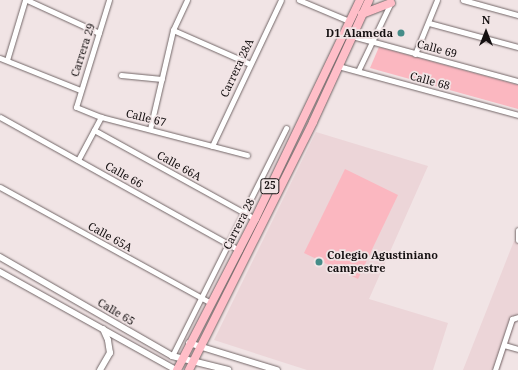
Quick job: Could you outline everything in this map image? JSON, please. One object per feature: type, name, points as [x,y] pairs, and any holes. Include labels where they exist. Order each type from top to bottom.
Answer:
[{"type":"main road","name":"Carrera 28","points":[[176,370],[239,250],[360,0]]},
{"type":"main road","name":"Carrera 28","points":[[189,370],[199,346],[264,223],[369,0]]},
{"type":"main road","points":[[362,14],[391,1]]},
{"type":"street","points":[[7,60],[26,0],[99,33]]},
{"type":"street","name":"Carrera 29","points":[[76,107],[109,0]]},
{"type":"street","points":[[150,129],[173,30],[187,0]]},
{"type":"street","name":"Carrera 28A","points":[[212,146],[281,0]]},
{"type":"street","points":[[300,0],[349,21]]},
{"type":"street","points":[[415,54],[429,23],[437,0]]},
{"type":"street","points":[[463,0],[518,15]]},
{"type":"street","points":[[358,71],[374,43],[391,1]]},
{"type":"street","points":[[429,23],[518,47]]},
{"type":"street","points":[[173,30],[250,64]]},
{"type":"street","name":"Calle 69","points":[[352,36],[518,81]]},
{"type":"street","points":[[0,58],[80,90]]},
{"type":"street","name":"Calle 68","points":[[338,66],[518,115]]},
{"type":"street","points":[[122,75],[162,79]]},
{"type":"street","name":"Calle 67","points":[[76,107],[101,117],[247,155]]},
{"type":"street","name":"Calle 66","points":[[0,117],[239,250]]},
{"type":"street","points":[[78,160],[101,117]]},
{"type":"street","points":[[172,356],[202,299],[286,128]]},
{"type":"street","name":"Calle 66A","points":[[94,130],[254,219]]},
{"type":"street","name":"Calle 65A","points":[[0,187],[211,303]]},
{"type":"street","name":"Calle 65","points":[[0,257],[172,356],[228,370]]},
{"type":"street","name":"Calle 65","points":[[0,272],[176,370]]},
{"type":"street","points":[[495,370],[512,319],[518,317]]},
{"type":"street","points":[[100,370],[110,353],[108,340],[103,329]]},
{"type":"street","points":[[189,343],[278,370]]},
{"type":"street","points":[[504,344],[518,349]]},
{"type":"shaded area","points":[[379,47],[518,85],[518,109],[370,68]]},
{"type":"shaded area","name":"Colegio Agustiniano campestre","points":[[316,132],[428,166],[369,299],[448,323],[433,370],[307,370],[214,340]]},
{"type":"shaded area","points":[[345,169],[398,195],[358,279],[304,253]]},
{"type":"shaded area","points":[[514,241],[518,242],[518,315],[500,370],[463,370]]},
{"type":"place","name":"D1 Alameda","points":[[401,33]]},
{"type":"place","name":"Colegio Agustiniano campestre","points":[[319,262]]}]
